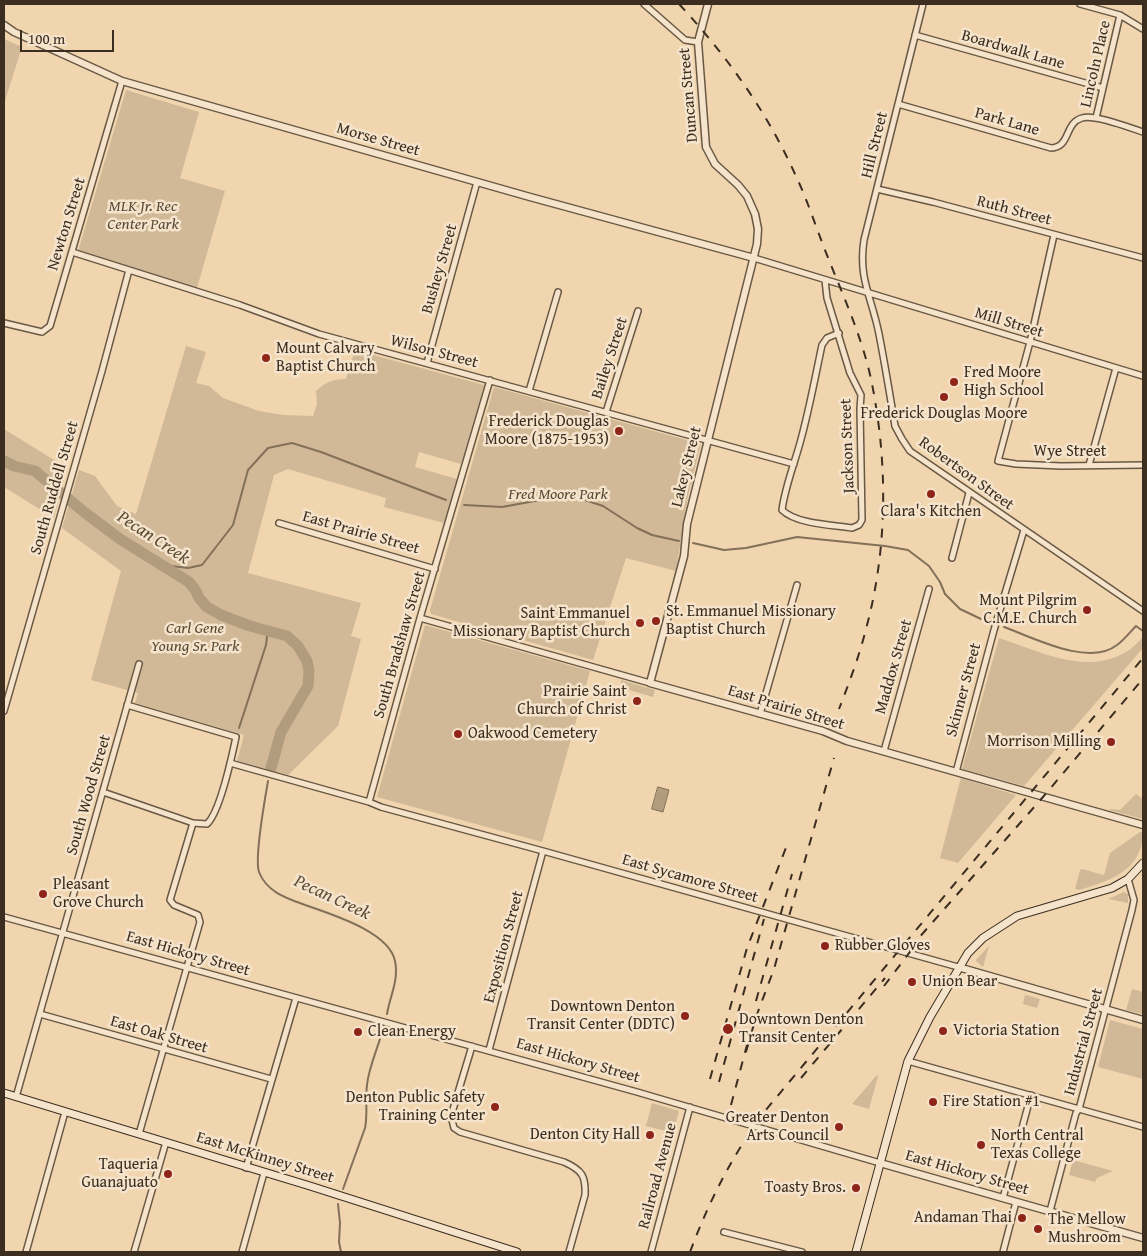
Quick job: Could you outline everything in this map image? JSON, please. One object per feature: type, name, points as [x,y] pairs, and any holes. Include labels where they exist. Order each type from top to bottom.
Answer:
[{"type":"main road","points":[[856,1252],[908,1061],[968,953],[983,938],[1017,916],[1112,888],[1128,878],[1143,863]]},
{"type":"main road","name":"East McKinney Street","points":[[4,1093],[516,1252]]},
{"type":"street","points":[[644,4],[684,40],[698,42]]},
{"type":"street","name":"Duncan Street","points":[[708,4],[698,42],[706,147],[715,164],[747,196],[755,214],[758,229],[754,258]]},
{"type":"street","name":"Hill Street","points":[[868,293],[864,284],[862,254],[864,240],[923,4]]},
{"type":"street","points":[[1080,4],[1120,15],[1143,29]]},
{"type":"street","name":"Lincoln Place","points":[[1096,118],[1120,15]]},
{"type":"street","name":"Morse Street","points":[[4,24],[14,32],[122,82],[754,258]]},
{"type":"street","name":"Boardwalk Lane","points":[[915,34],[1103,88]]},
{"type":"street","name":"Newton Street","points":[[4,324],[42,332],[50,326],[122,82]]},
{"type":"street","name":"Park Lane","points":[[898,104],[1051,148],[1062,144],[1071,124],[1076,120],[1083,117],[1096,118]]},
{"type":"street","points":[[1096,118],[1143,132]]},
{"type":"street","name":"Bushey Street","points":[[427,363],[477,182]]},
{"type":"street","name":"Ruth Street","points":[[877,189],[1143,258]]},
{"type":"street","points":[[1030,342],[1054,235]]},
{"type":"street","name":"Wilson Street","points":[[72,252],[240,305],[319,334],[794,464]]},
{"type":"street","name":"Mill Street","points":[[754,258],[1143,376]]},
{"type":"street","name":"Lakey Street","points":[[650,683],[684,556],[687,524],[754,258]]},
{"type":"street","name":"South Ruddell Street","points":[[4,711],[102,371],[129,270]]},
{"type":"street","name":"Jackson Street","points":[[794,464],[783,498],[782,510],[792,516],[817,523],[852,528],[859,525],[862,520],[861,395],[850,373],[827,298],[825,280]]},
{"type":"street","points":[[529,391],[558,292]]},
{"type":"street","name":"Robertson Street","points":[[868,293],[879,333],[895,426],[910,451],[1143,611]]},
{"type":"street","name":"Bailey Street","points":[[606,412],[638,311]]},
{"type":"street","points":[[794,464],[810,405],[822,345],[827,338],[839,333]]},
{"type":"street","name":"Wye Street","points":[[1030,342],[998,461],[1016,464],[1061,466],[1143,465]]},
{"type":"street","points":[[1089,465],[1116,368]]},
{"type":"street","name":"South Bradshaw Street","points":[[369,802],[434,569],[490,380]]},
{"type":"street","points":[[952,558],[969,493]]},
{"type":"street","name":"East Prairie Street","points":[[279,524],[434,569]]},
{"type":"street","name":"Skinner Street","points":[[956,772],[1024,530]]},
{"type":"street","points":[[760,714],[796,586]]},
{"type":"street","name":"Maddox Street","points":[[884,751],[929,588]]},
{"type":"street","name":"East Prairie Street","points":[[420,618],[1143,825]]},
{"type":"street","name":"South Wood Street","points":[[16,1096],[139,664]]},
{"type":"street","points":[[103,792],[193,822],[207,824],[212,820],[230,763],[236,737],[128,705]]},
{"type":"street","name":"East Sycamore Street","points":[[230,763],[1143,1020]]},
{"type":"street","points":[[139,1134],[200,922],[198,915],[174,905],[170,900],[193,822]]},
{"type":"street","name":"Exposition Street","points":[[489,1050],[543,851]]},
{"type":"street","name":"Industrial Street","points":[[1050,1211],[1134,900],[1128,878]]},
{"type":"street","name":"East Hickory Street","points":[[4,917],[489,1050],[1143,1238]]},
{"type":"street","points":[[246,1168],[296,998]]},
{"type":"street","name":"East Oak Street","points":[[40,1014],[271,1079]]},
{"type":"street","points":[[472,1046],[451,1116],[454,1128],[460,1132],[564,1162],[574,1167],[584,1176],[585,1195],[569,1252]]},
{"type":"street","points":[[908,1061],[1143,1127]]},
{"type":"street","points":[[1003,1198],[1031,1095]]},
{"type":"street","name":"Railroad Avenue","points":[[651,1252],[690,1107]]},
{"type":"street","points":[[26,1252],[66,1112]]},
{"type":"street","points":[[134,1252],[166,1142]]},
{"type":"street","points":[[242,1252],[264,1173]]},
{"type":"street","points":[[1003,1252],[1016,1202]]},
{"type":"street","points":[[724,1232],[802,1252]]},
{"type":"green space","points":[[4,39],[22,47],[4,104]]},
{"type":"green space","name":"MLK Jr. Rec Center Park","points":[[126,90],[199,112],[180,178],[225,191],[197,288],[78,251]]},
{"type":"green space","name":"Carl Gene Young Sr. Park","points":[[186,346],[206,352],[196,383],[209,386],[223,398],[259,411],[283,415],[313,416],[317,404],[316,391],[330,382],[346,379],[355,350],[484,385],[461,464],[419,452],[415,467],[457,479],[444,523],[384,507],[386,498],[288,469],[274,475],[248,573],[361,603],[351,636],[361,639],[338,726],[288,775],[237,761],[244,735],[135,703],[138,693],[91,680],[121,571],[62,528],[79,470],[95,476],[117,506],[136,514]]},
{"type":"green space","name":"Fred Moore Park","points":[[494,387],[701,444],[688,496],[676,571],[626,558],[593,660],[431,614],[430,610]]},
{"type":"green space","points":[[4,429],[67,468],[54,518],[4,487]]},
{"type":"green space","name":"Oakwood Cemetery","points":[[425,625],[590,671],[542,842],[377,797]]},
{"type":"green space","points":[[1143,637],[1143,648],[1024,786],[962,769],[999,638],[1062,659],[1095,662],[1111,659],[1126,652]]},
{"type":"green space","points":[[621,680],[655,690],[653,697],[626,689],[621,686]]},
{"type":"green space","points":[[961,778],[1016,795],[958,863],[940,858]]},
{"type":"green space","points":[[1136,794],[1143,799],[1143,819],[1109,810],[1120,810]]},
{"type":"green space","points":[[1140,832],[1143,832],[1142,845],[1131,865],[1113,878],[1079,890],[1075,889],[1080,870],[1104,875],[1110,853]]},
{"type":"green space","points":[[1124,892],[1128,894],[1128,903],[1108,899]]},
{"type":"green space","points":[[989,946],[983,967],[976,960]]},
{"type":"green space","points":[[1132,989],[1143,992],[1143,1014],[1126,1010]]},
{"type":"green space","points":[[1025,995],[1040,999],[1037,1008],[1023,1004]]},
{"type":"green space","points":[[1110,1020],[1143,1029],[1143,1079],[1098,1067]]},
{"type":"green space","points":[[877,1075],[869,1109],[852,1104]]},
{"type":"green space","points":[[652,1103],[679,1111],[673,1133],[646,1126]]},
{"type":"green space","points":[[1073,1160],[1113,1171],[1097,1178],[1095,1182],[1069,1175]]},
{"type":"shaded area","points":[[658,787],[669,790],[663,812],[652,809]]},
{"type":"waterway","points":[[162,565],[188,568],[202,565],[233,525],[248,470],[268,448],[292,443],[321,452],[446,500]]},
{"type":"waterway","name":"Pecan Creek","points":[[4,461],[14,466],[35,471],[120,539],[189,582],[207,607],[221,615],[250,626],[287,636],[298,646],[307,661],[309,670],[308,686],[281,732],[271,768]]},
{"type":"waterway","points":[[464,505],[502,507],[557,497],[576,497],[603,506],[637,528],[652,535],[679,541]]},
{"type":"waterway","points":[[693,543],[724,550],[746,548],[797,537],[908,550],[929,566],[940,582],[945,594],[960,609],[981,619]]},
{"type":"waterway","points":[[1004,627],[1061,648],[1092,653],[1105,651],[1117,645],[1136,626],[1143,631]]},
{"type":"waterway","points":[[239,728],[266,645],[267,636],[265,631]]},
{"type":"waterway","name":"Pecan Creek","points":[[268,781],[260,828],[259,872],[267,885],[279,894],[359,926],[382,941],[391,951],[396,968],[395,981],[387,1014]]},
{"type":"waterway","name":"Pecan Creek","points":[[343,1189],[365,1128],[368,1078],[383,1029]]},
{"type":"waterway","name":"Pecan Creek","points":[[338,1204],[341,1252]]},
{"type":"railway","points":[[679,4],[729,63],[758,106],[784,150],[803,191],[850,311],[871,379],[877,410],[883,473],[882,536],[873,598],[866,629],[839,709]]},
{"type":"railway","points":[[690,1252],[723,1178],[742,1144],[765,1111],[1143,658]]},
{"type":"railway","points":[[909,949],[1043,797],[1141,681]]},
{"type":"railway","points":[[746,1052],[756,1017],[774,969],[834,758]]},
{"type":"railway","points":[[710,1079],[747,948],[787,845]]},
{"type":"railway","points":[[756,1001],[792,874]]},
{"type":"railway","points":[[719,1082],[764,919]]},
{"type":"railway","points":[[884,986],[916,944]]},
{"type":"railway","points":[[801,1078],[885,978]]},
{"type":"railway","points":[[731,1105],[747,1045]]},
{"type":"place","name":"Mount Calvary Baptist Church","points":[[266,358]]},
{"type":"place","name":"Fred Moore High School","points":[[954,382]]},
{"type":"place","name":"Frederick Douglas Moore","points":[[944,397]]},
{"type":"place","name":"Frederick Douglas Moore (1875-1953)","points":[[619,431]]},
{"type":"place","name":"Clara's Kitchen","points":[[931,494]]},
{"type":"place","name":"Mount Pilgrim C.M.E. Church","points":[[1087,610]]},
{"type":"place","name":"St. Emmanuel Missionary Baptist Church","points":[[656,621]]},
{"type":"place","name":"Saint Emmanuel Missionary Baptist Church","points":[[640,623]]},
{"type":"place","name":"Prairie Saint Church of Christ","points":[[637,701]]},
{"type":"place","name":"Oakwood Cemetery","points":[[458,734]]},
{"type":"place","name":"Morrison Milling","points":[[1111,742]]},
{"type":"place","name":"Pleasant Grove Church","points":[[43,894]]},
{"type":"place","name":"Rubber Gloves","points":[[825,946]]},
{"type":"place","name":"Union Bear","points":[[912,982]]},
{"type":"place","name":"Downtown Denton Transit Center (DDTC)","points":[[685,1016]]},
{"type":"place","name":"Downtown Denton Transit Center","points":[[728,1029]]},
{"type":"place","name":"Victoria Station","points":[[943,1031]]},
{"type":"place","name":"Clean Energy","points":[[358,1032]]},
{"type":"place","name":"Fire Station #1","points":[[933,1102]]},
{"type":"place","name":"Denton Public Safety Training Center","points":[[495,1107]]},
{"type":"place","name":"Greater Denton Arts Council","points":[[839,1127]]},
{"type":"place","name":"Denton City Hall","points":[[650,1135]]},
{"type":"place","name":"North Central Texas College","points":[[981,1145]]},
{"type":"place","name":"Taqueria Guanajuato","points":[[168,1174]]},
{"type":"place","name":"Toasty Bros.","points":[[856,1188]]},
{"type":"place","name":"Andaman Thai","points":[[1022,1218]]},
{"type":"place","name":"The Mellow Mushroom","points":[[1038,1229]]}]
